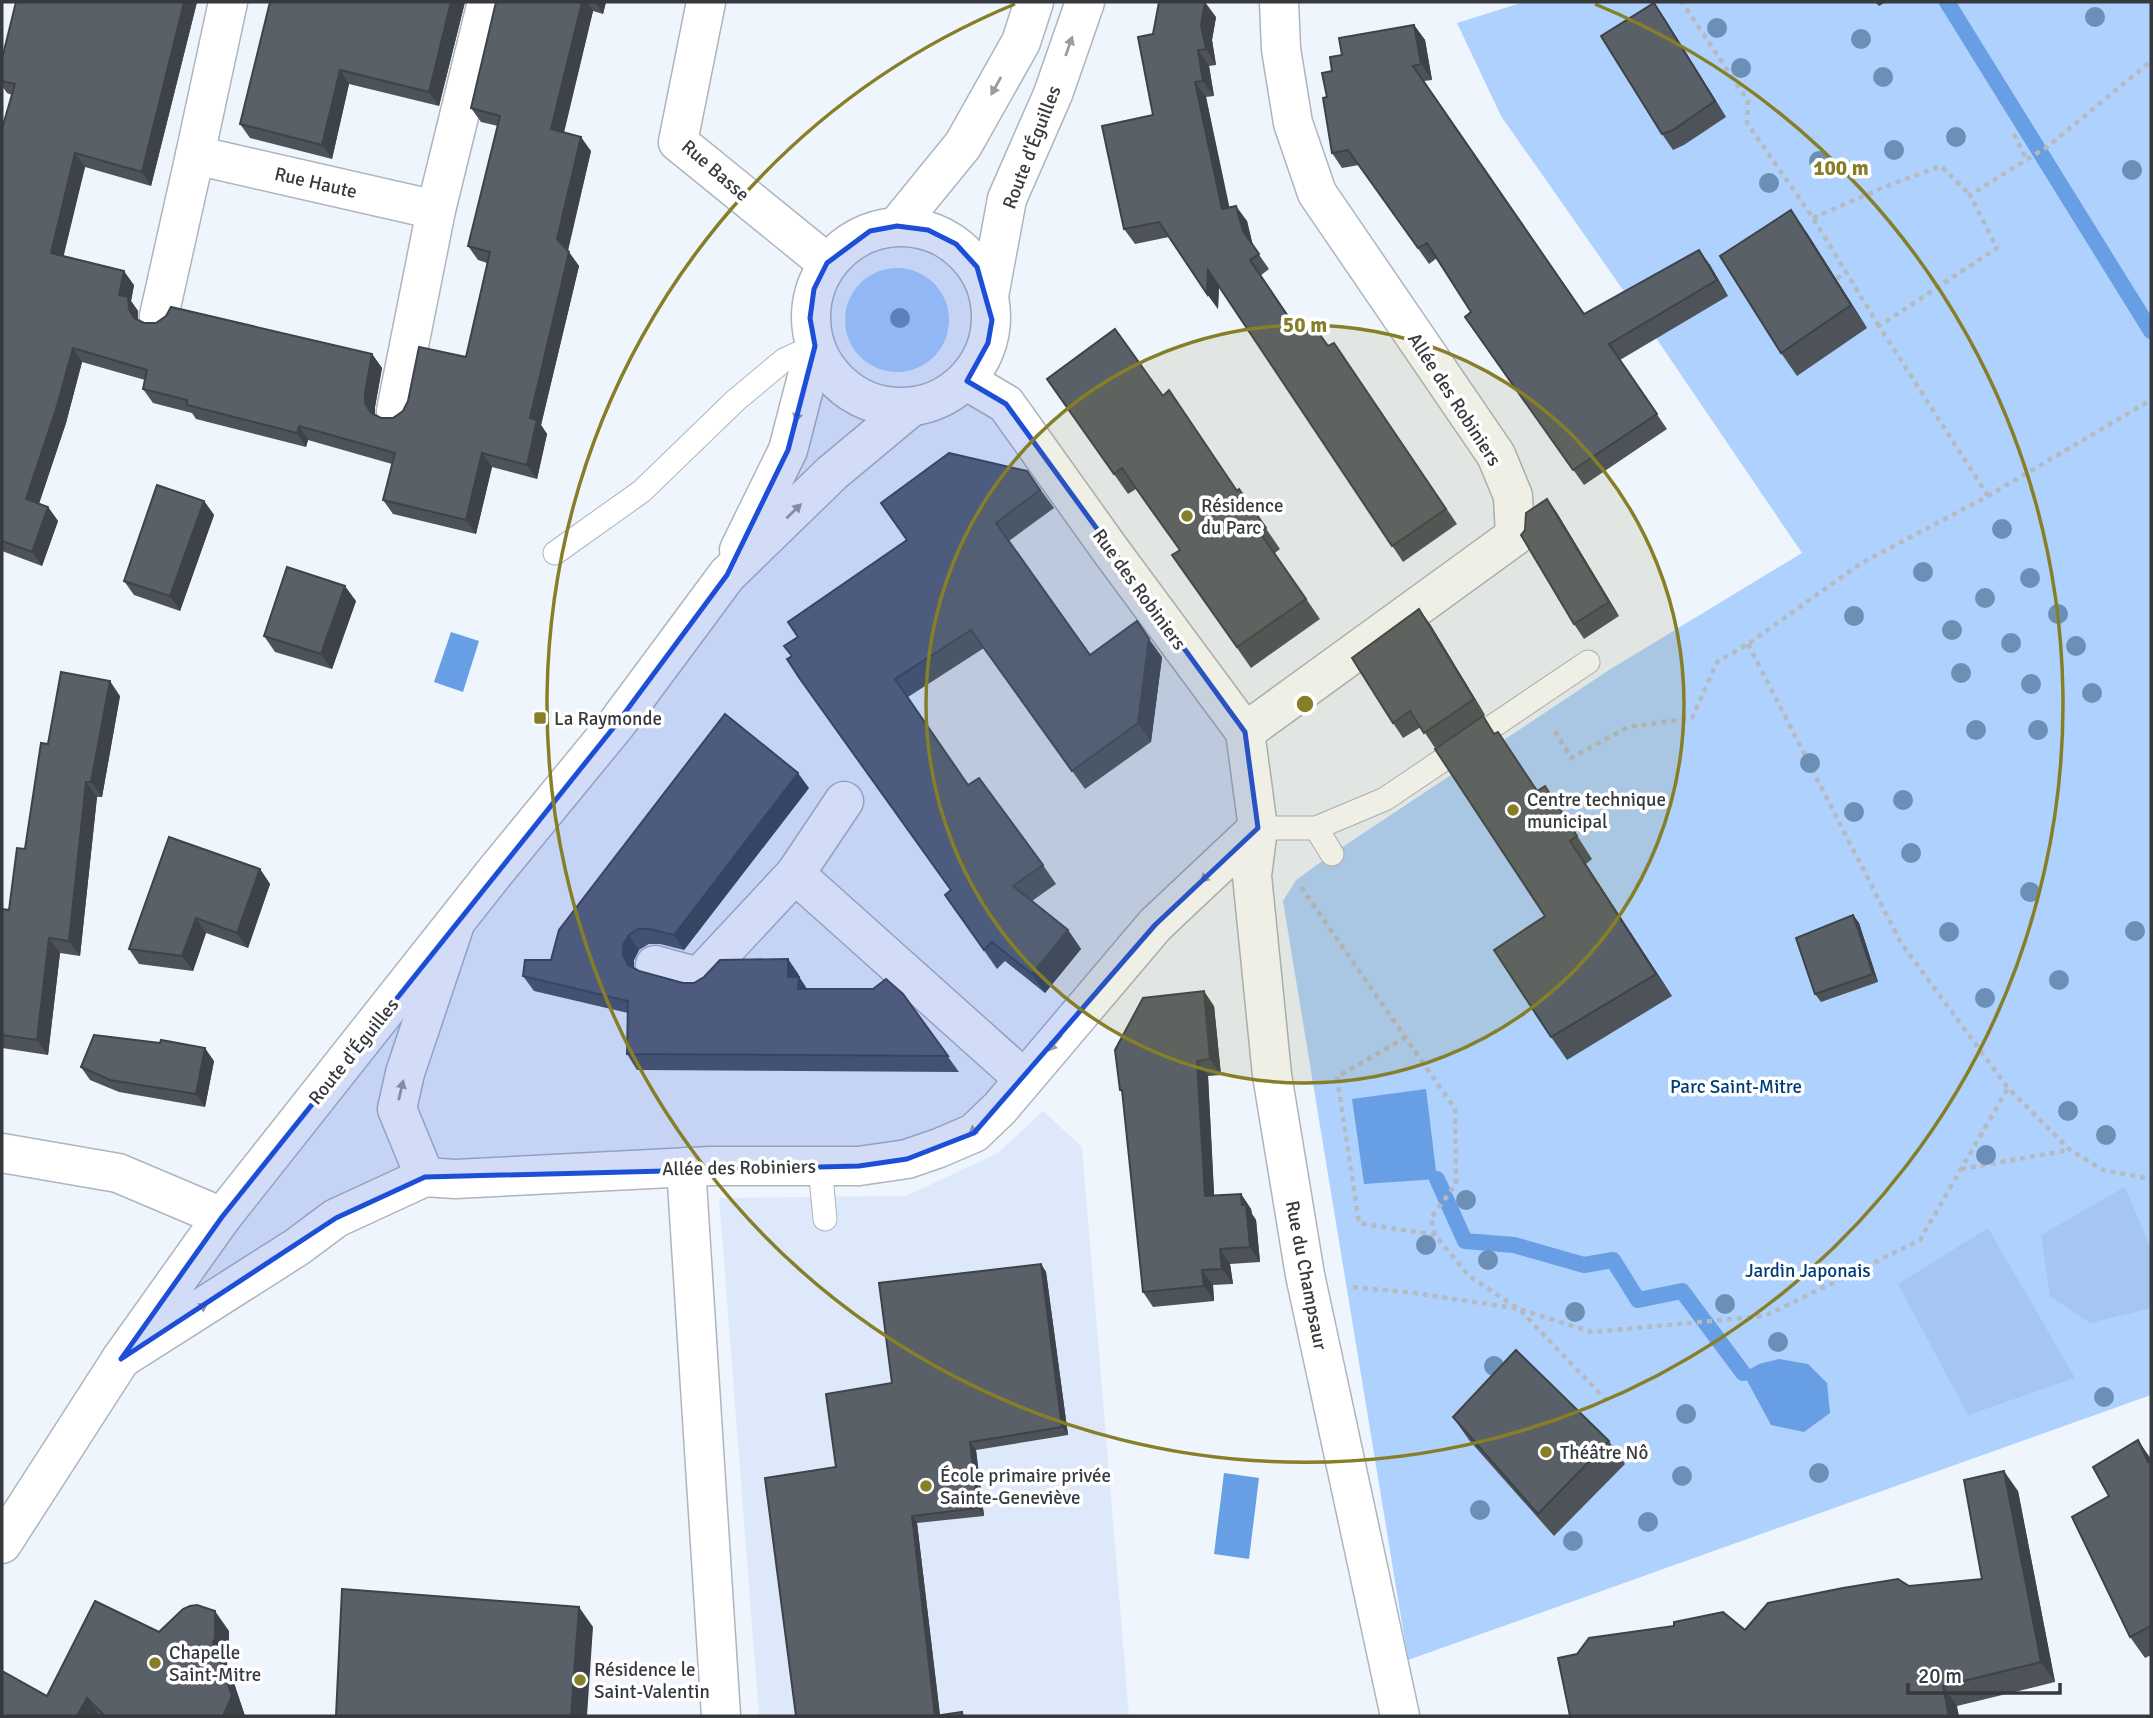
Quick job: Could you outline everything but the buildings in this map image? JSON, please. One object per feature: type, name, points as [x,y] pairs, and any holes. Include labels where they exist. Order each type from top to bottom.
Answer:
[{"type":"street","points":[[159,316],[228,2]]},
{"type":"street","points":[[396,411],[436,210],[487,2]]},
{"type":"street","name":"Rue Basse","points":[[706,2],[678,142],[827,263]]},
{"type":"street","points":[[897,226],[963,145],[1021,42],[1034,2]]},
{"type":"street","name":"Route d'Éguilles","points":[[989,296],[1007,199],[1053,94],[1085,2]]},
{"type":"street","name":"Allée des Robiniers","points":[[1245,732],[1514,536],[1513,496],[1496,455],[1317,193],[1293,123],[1281,49],[1279,2]]},
{"type":"street","name":"Rue Haute","points":[[195,155],[436,210]]},
{"type":"street","points":[[897,226],[928,230],[956,244],[977,267],[989,296],[992,320],[988,343],[978,365],[967,380],[938,400],[910,408],[879,405],[852,394],[829,373],[815,346],[810,318],[814,289],[827,263],[846,244],[870,231],[897,226]]},
{"type":"street","name":"Route d'Éguilles","points":[[727,575],[788,450],[815,346]]},
{"type":"street","name":"Rue des Robiniers","points":[[967,380],[1006,404],[1245,732],[1258,828]]},
{"type":"street","name":"Route d'Éguilles","points":[[2,1544],[121,1359],[222,1217],[618,722],[727,575],[832,473],[910,408]]},
{"type":"street","points":[[655,965],[699,977],[795,874],[844,801]]},
{"type":"street","name":"Allée des Robiniers","points":[[121,1359],[298,1247],[336,1218],[425,1177],[455,1179],[686,1167],[859,1166],[907,1160],[974,1133],[1000,1108],[1155,925],[1258,828]]},
{"type":"street","name":"Rue du Champsaur","points":[[1258,828],[1252,876],[1272,1075],[1305,1275],[1400,1716]]},
{"type":"street","points":[[795,874],[1024,1079]]},
{"type":"street","points":[[425,1177],[397,1109],[405,1073],[454,925]]},
{"type":"street","points":[[2,1153],[118,1172],[222,1217]]},
{"type":"street","points":[[686,1167],[721,1716]]},
{"type":"lane","points":[[555,552],[642,491],[736,400],[785,360],[815,346]]},
{"type":"lane","points":[[1258,828],[1316,828],[1385,799],[1588,662]]},
{"type":"lane","points":[[1316,828],[1332,855]]},
{"type":"lane","points":[[820,1166],[825,1219]]},
{"type":"path","points":[[1680,2],[1748,101],[1747,123],[1813,218],[1988,496]]},
{"type":"path","points":[[1970,195],[2047,147],[2151,61]]},
{"type":"path","points":[[2014,134],[2027,160]]},
{"type":"path","points":[[1813,218],[1941,166],[1970,195],[1997,248],[1879,326]]},
{"type":"path","points":[[1837,279],[1846,271]]},
{"type":"path","points":[[1534,699],[1571,758],[1628,727],[1692,718],[1717,662],[1748,644],[1860,564],[1988,496],[2151,400]]},
{"type":"path","points":[[1748,644],[1901,943],[2008,1088],[2070,1150],[2102,1170],[2151,1179]]},
{"type":"path","points":[[1252,876],[1296,880],[1455,1109],[1456,1184],[1432,1218],[1435,1235],[1469,1276],[1519,1309],[1606,1400]]},
{"type":"path","points":[[1406,1037],[1337,1077],[1359,1223],[1435,1235]]},
{"type":"path","points":[[1305,1275],[1348,1286],[1519,1309],[1592,1332],[1765,1316],[1920,1240],[2008,1088]]},
{"type":"path","points":[[1961,1170],[2070,1150]]},
{"type":"highlighted area","points":[[897,226],[928,230],[956,244],[977,267],[992,320],[988,343],[967,381],[1006,404],[1245,732],[1258,828],[1155,925],[974,1133],[907,1159],[859,1166],[425,1177],[336,1218],[121,1359],[222,1217],[618,722],[727,575],[788,450],[815,346],[810,318],[814,289],[827,263],[870,231]]},
{"type":"shaded area","points":[[451,632],[479,641],[463,692],[434,682]]},
{"type":"shaded area","points":[[1426,1089],[1437,1179],[1364,1184],[1352,1099]]},
{"type":"shaded area","name":"École primaire privée Sainte-Geneviève","points":[[1043,1111],[1082,1147],[1129,1716],[759,1716],[719,1198],[906,1196],[998,1153]]},
{"type":"shaded area","points":[[2125,1187],[2151,1249],[2151,1308],[2090,1323],[2050,1296],[2041,1235]]},
{"type":"shaded area","points":[[1988,1228],[2075,1378],[1968,1415],[1898,1284]]},
{"type":"shaded area","points":[[1779,1359],[1808,1364],[1827,1383],[1830,1413],[1804,1432],[1771,1425],[1743,1373],[1759,1364]]},
{"type":"shaded area","points":[[1224,1473],[1259,1478],[1249,1559],[1214,1554]]},
{"type":"green space","name":"Parc Saint-Mitre","points":[[1524,2],[2151,2],[2151,1395],[1408,1660],[1283,901],[1296,880],[1332,854],[1609,670],[1802,553],[1501,116],[1457,23]]},
{"type":"green space","points":[[897,268],[917,272],[934,283],[945,300],[949,320],[945,340],[934,357],[917,368],[897,372],[877,368],[860,357],[849,340],[845,320],[849,300],[860,283],[877,272]]},
{"type":"waterway","points":[[1947,2],[2151,331]]},
{"type":"waterway","points":[[1437,1179],[1465,1241],[1514,1245],[1584,1265],[1613,1260],[1638,1300],[1682,1291],[1743,1373]]},
{"type":"place","name":"Résidence du Parc","points":[[1187,516]]},
{"type":"place","name":"La Raymonde","points":[[540,718]]},
{"type":"place","name":"Centre technique municipal","points":[[1513,810]]},
{"type":"place","name":"Théâtre Nô","points":[[1546,1452]]},
{"type":"place","name":"École primaire privée Sainte-Geneviève","points":[[926,1486]]},
{"type":"place","name":"Chapelle Saint-Mitre","points":[[155,1663]]},
{"type":"place","name":"Résidence le Saint-Valentin","points":[[580,1680]]},
{"type":"park label","name":"Jardin Japonais","points":[[1808,1270]]}]
